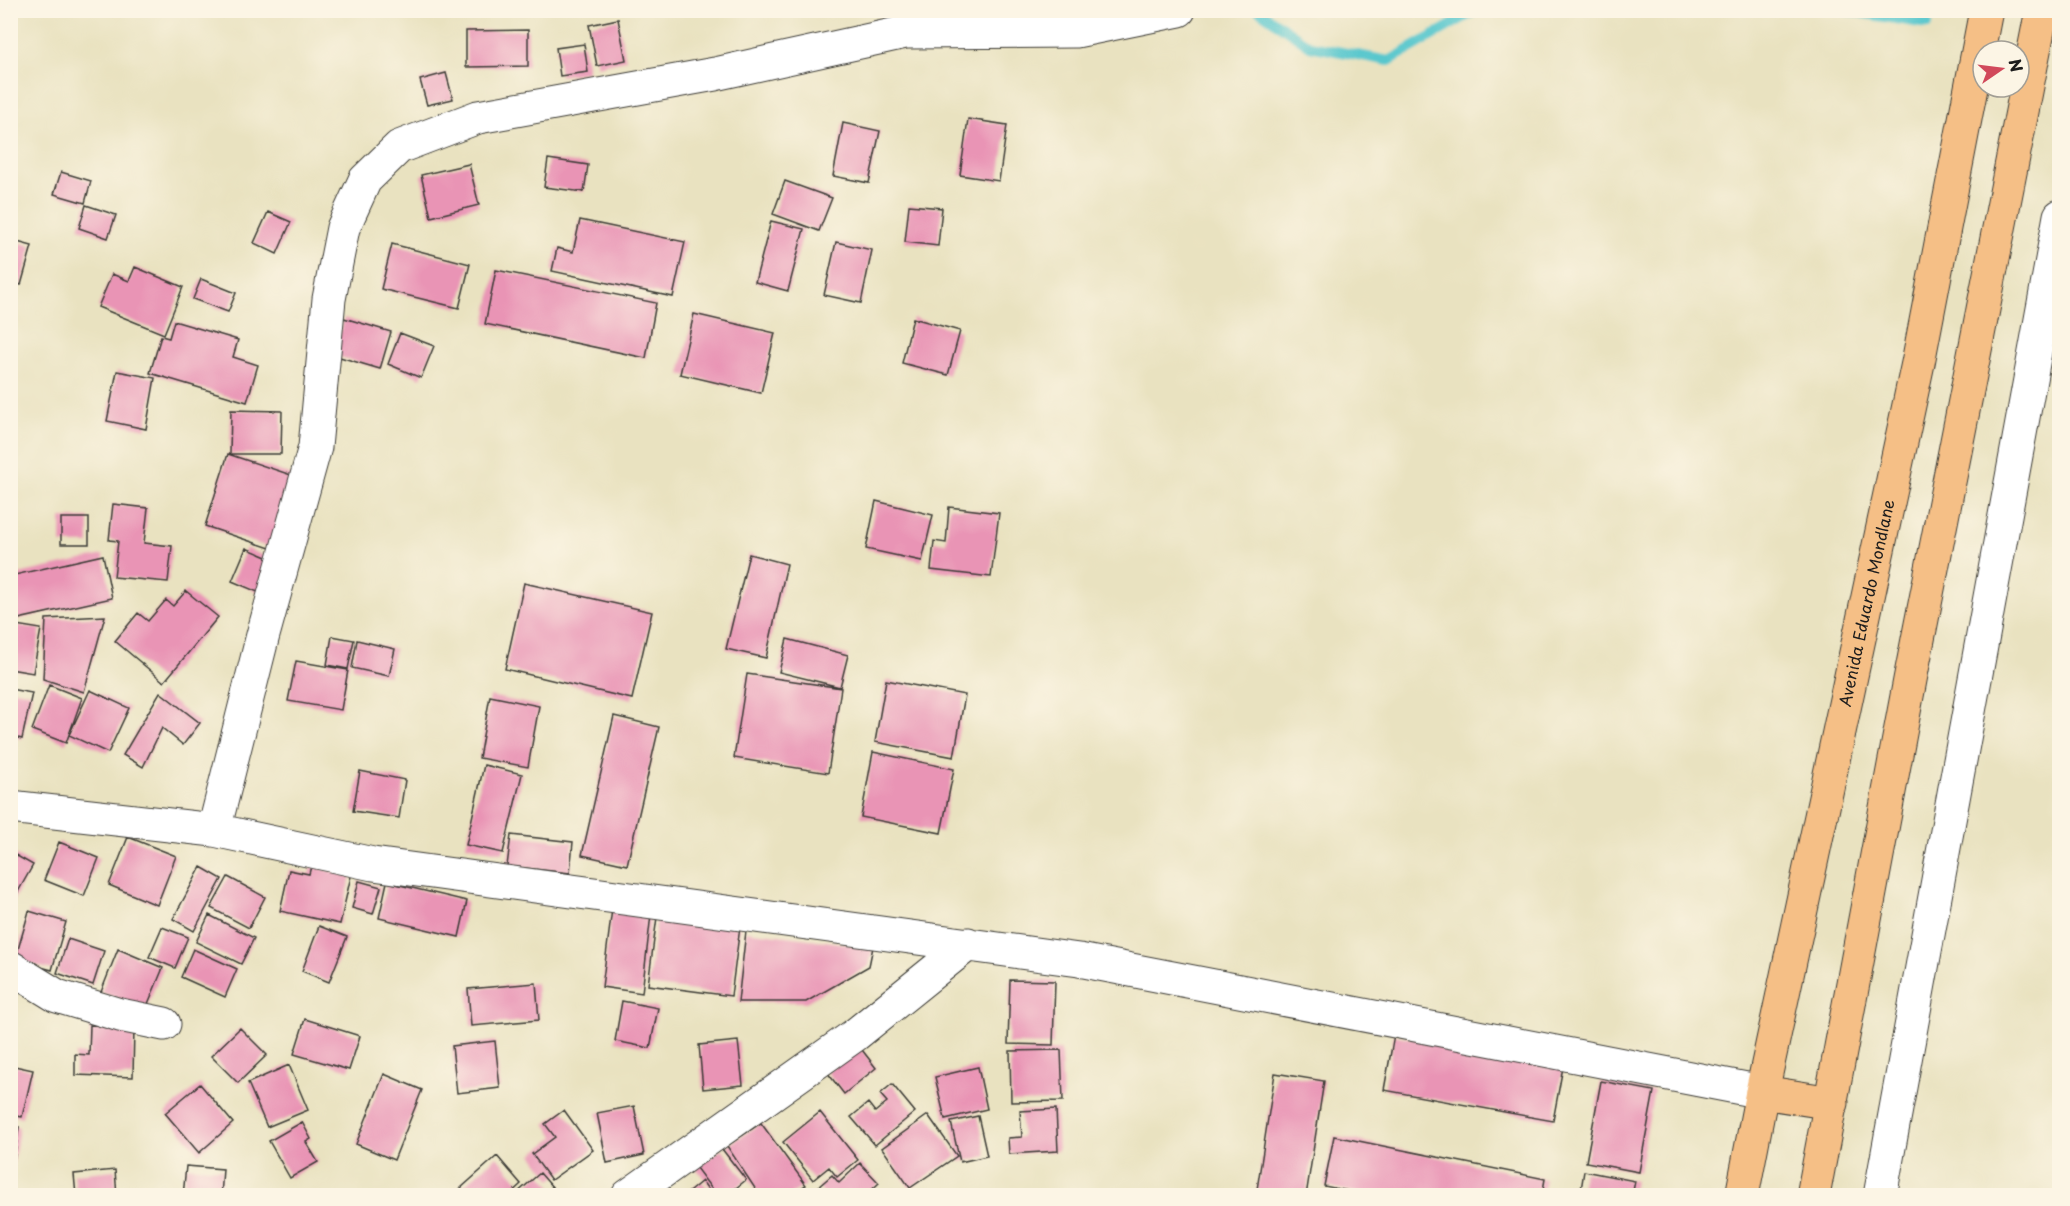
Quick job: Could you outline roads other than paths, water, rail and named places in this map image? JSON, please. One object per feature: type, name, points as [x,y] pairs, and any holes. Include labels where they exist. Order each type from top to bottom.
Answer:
[{"type":"main road","name":"Avenida Eduardo Mondlane","points":[[1742,1196],[1762,1092],[1918,363],[1986,10]]},
{"type":"main road","points":[[1813,1196],[1908,692],[2042,10]]},
{"type":"main road","points":[[1762,1092],[1832,1103]]},
{"type":"street","points":[[214,830],[263,635],[315,447],[329,299],[343,228],[365,180],[399,147],[478,117],[715,74],[906,32],[1076,31],[1179,10]]},
{"type":"street","points":[[1880,1196],[2060,216]]},
{"type":"street","points":[[10,807],[214,830],[373,864],[1079,960],[1762,1092]]},
{"type":"street","points":[[628,1196],[855,1035],[968,944]]},
{"type":"street","points":[[10,967],[57,996],[120,1015],[164,1023]]},
{"type":"waterway","points":[[1258,10],[1310,46],[1389,61],[1477,10]]},
{"type":"waterway","points":[[1841,10],[1928,24]]}]
